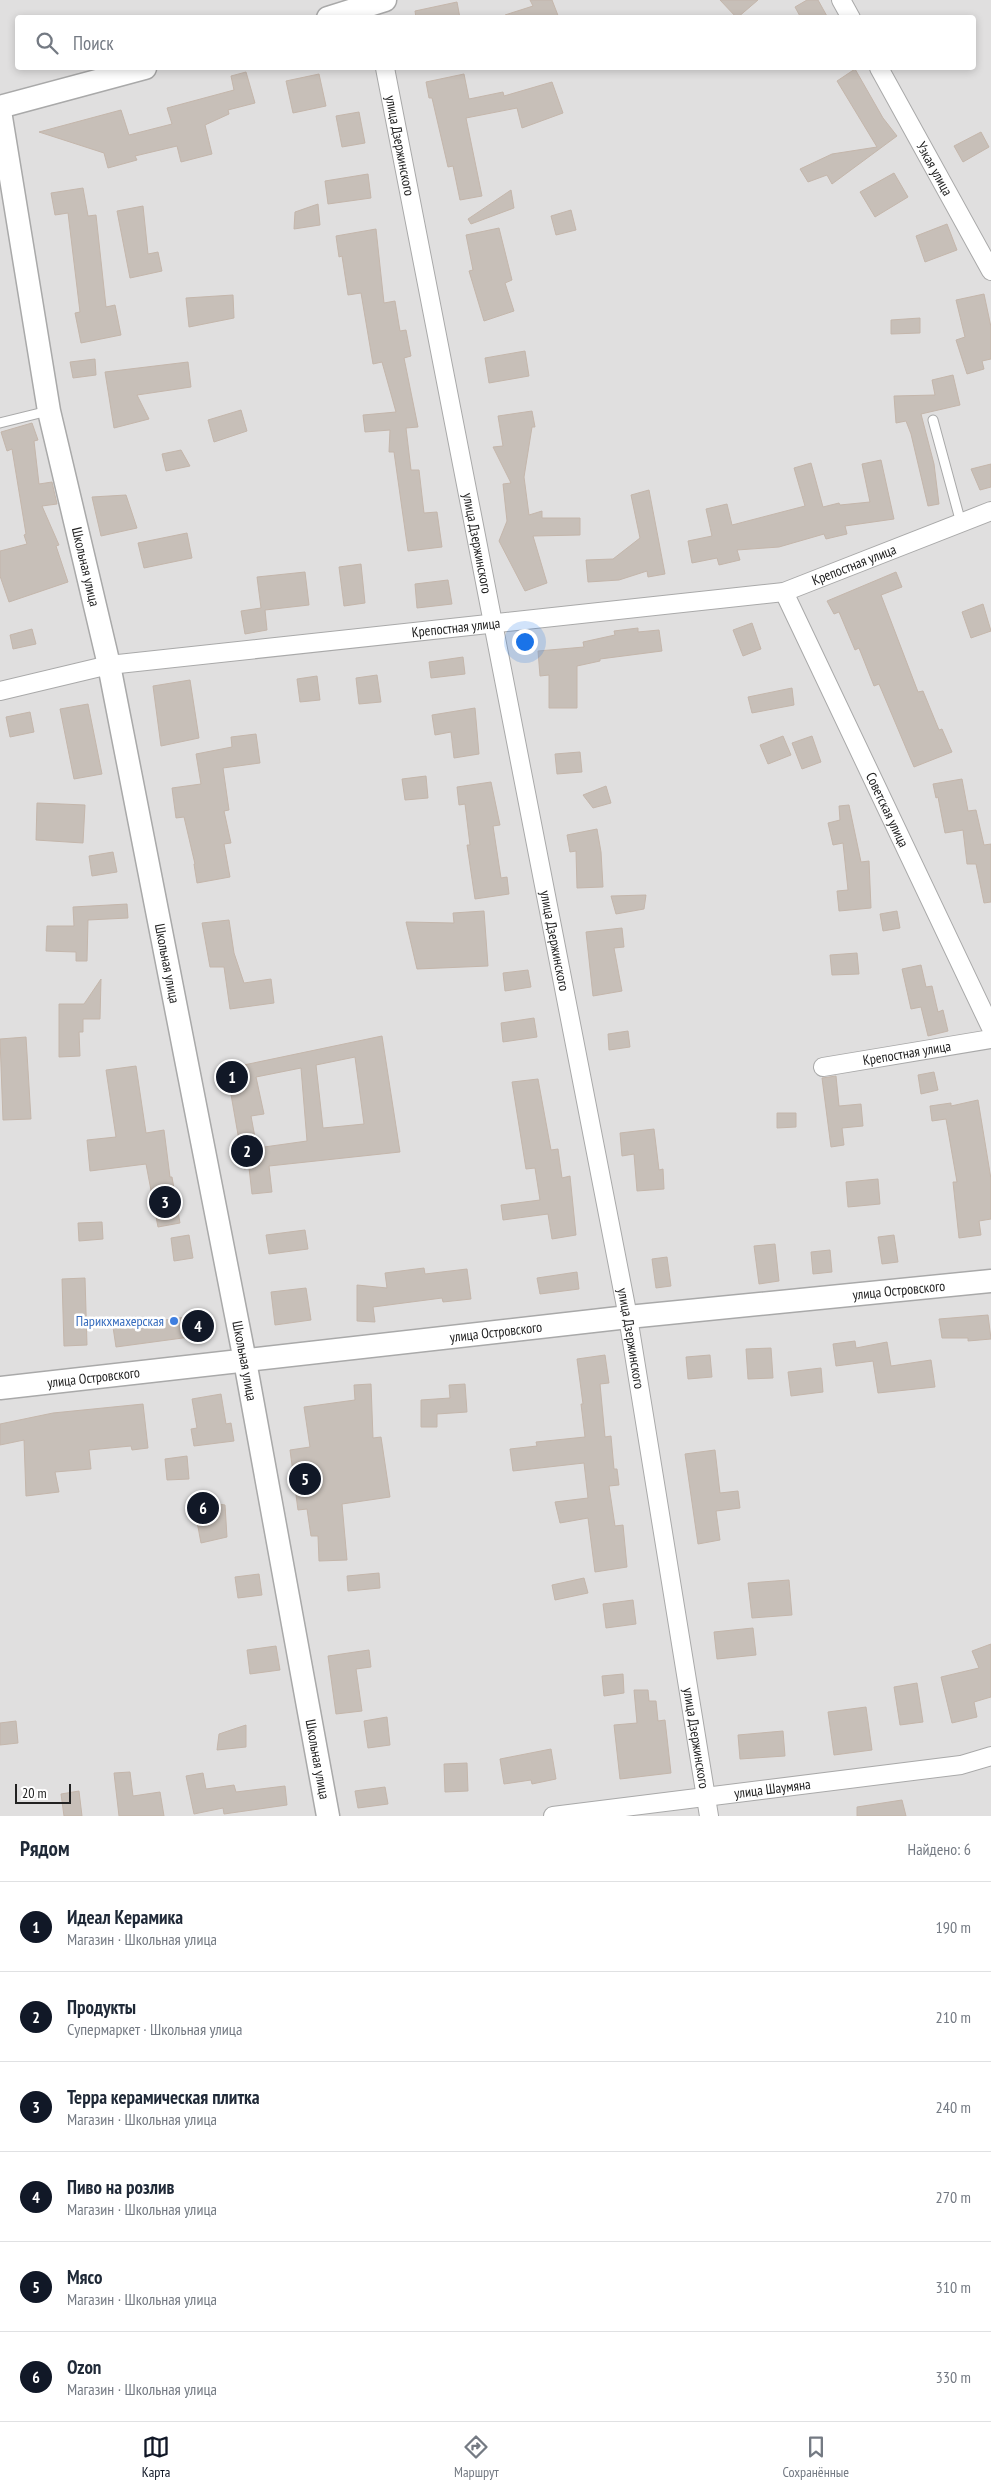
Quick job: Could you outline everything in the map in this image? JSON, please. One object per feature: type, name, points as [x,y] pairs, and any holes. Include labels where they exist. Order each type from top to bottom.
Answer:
[{"type":"street","points":[[841,0],[849,15]]},
{"type":"street","points":[[340,15],[376,6]]},
{"type":"street","points":[[0,107],[138,70]]},
{"type":"street","name":"улица Дзержинского","points":[[385,70],[628,1317],[709,1816]]},
{"type":"street","name":"Узкая улица","points":[[880,70],[991,270]]},
{"type":"street","name":"Школьная улица","points":[[0,111],[49,410],[109,665],[244,1362],[328,1816]]},
{"type":"street","name":"Крепостная улица","points":[[0,691],[109,665],[784,592],[991,511]]},
{"type":"street","name":"Советская улица","points":[[784,592],[991,1028]]},
{"type":"street","name":"Крепостная улица","points":[[823,1067],[991,1039]]},
{"type":"street","name":"улица Островского","points":[[0,1388],[244,1362],[628,1317],[991,1282]]},
{"type":"street","name":"улица Шаумяна","points":[[553,1816],[961,1766],[991,1756]]},
{"type":"lane","points":[[0,423],[49,410]]},
{"type":"lane","points":[[933,420],[961,523]]},
{"type":"shaded area","points":[[0,0],[991,0],[991,1816],[0,1816]]},
{"type":"building","points":[[530,0],[552,0],[558,15],[505,15],[533,6]]},
{"type":"building","points":[[720,0],[758,0],[740,15],[734,15]]},
{"type":"building","points":[[807,0],[818,0],[826,15],[799,15],[795,7]]},
{"type":"building","points":[[457,2],[459,15],[416,15],[415,11]]},
{"type":"building","points":[[856,70],[883,118],[897,136],[832,184],[827,175],[808,182],[800,169],[832,154],[877,147],[837,81]]},
{"type":"building","points":[[246,72],[255,103],[228,110],[229,114],[205,125],[212,154],[181,162],[177,146],[135,156],[137,160],[108,168],[104,153],[39,132],[121,110],[129,135],[172,124],[167,108],[234,90],[231,76]]},
{"type":"building","points":[[319,74],[326,106],[293,113],[286,81]]},
{"type":"building","points":[[464,74],[469,99],[503,92],[504,96],[552,82],[563,113],[522,128],[517,108],[466,118],[482,196],[460,200],[453,166],[448,167],[432,98],[429,98],[426,82]]},
{"type":"building","points":[[359,112],[365,143],[342,147],[336,116]]},
{"type":"building","points":[[981,132],[989,147],[963,162],[954,146]]},
{"type":"building","points":[[894,173],[908,197],[875,217],[860,192]]},
{"type":"building","points":[[368,174],[371,198],[328,204],[325,181]]},
{"type":"building","points":[[83,188],[88,216],[96,215],[106,307],[115,305],[121,335],[81,343],[75,313],[80,312],[68,213],[55,215],[51,193]]},
{"type":"building","points":[[511,190],[514,208],[471,224],[468,219]]},
{"type":"building","points":[[318,204],[320,225],[294,229],[295,212]]},
{"type":"building","points":[[143,206],[148,254],[158,252],[162,271],[130,278],[117,211]]},
{"type":"building","points":[[571,210],[576,230],[556,235],[551,216]]},
{"type":"building","points":[[947,224],[957,250],[925,262],[916,236]]},
{"type":"building","points":[[499,228],[512,280],[505,283],[514,311],[484,321],[469,271],[473,270],[466,235]]},
{"type":"building","points":[[376,229],[384,303],[395,301],[400,331],[406,330],[411,356],[404,358],[418,427],[406,428],[411,470],[419,470],[424,513],[437,512],[442,547],[408,551],[394,452],[389,452],[390,430],[365,432],[363,415],[396,412],[382,362],[373,364],[361,293],[348,295],[342,256],[339,257],[336,236]]},
{"type":"building","points":[[984,294],[991,327],[991,359],[982,361],[984,369],[967,374],[956,340],[965,337],[956,300]]},
{"type":"building","points":[[233,295],[234,318],[189,327],[186,298]]},
{"type":"building","points":[[920,318],[920,333],[891,334],[891,320]]},
{"type":"building","points":[[525,351],[529,376],[489,383],[485,358]]},
{"type":"building","points":[[95,359],[96,375],[73,378],[70,362]]},
{"type":"building","points":[[188,362],[191,387],[137,395],[149,419],[114,428],[105,372]]},
{"type":"building","points":[[953,375],[960,405],[921,414],[934,464],[939,504],[928,506],[911,434],[906,421],[896,423],[894,396],[935,395],[932,380]]},
{"type":"building","points":[[241,410],[247,431],[214,442],[208,420]]},
{"type":"building","points":[[532,411],[535,427],[532,427],[524,477],[529,515],[542,511],[542,518],[580,518],[580,535],[533,536],[547,583],[525,591],[499,541],[507,521],[503,484],[511,483],[493,447],[503,446],[498,416]]},
{"type":"building","points":[[32,423],[38,440],[34,441],[39,484],[52,482],[57,504],[42,506],[59,545],[56,546],[68,582],[9,602],[0,576],[0,551],[27,544],[24,535],[26,534],[12,449],[7,451],[1,432]]},
{"type":"building","points":[[181,450],[190,466],[166,471],[162,454]]},
{"type":"building","points":[[881,460],[894,519],[845,526],[847,534],[826,539],[824,534],[779,547],[737,550],[740,560],[719,565],[717,558],[692,563],[688,541],[712,536],[706,509],[727,504],[732,525],[805,506],[794,468],[811,463],[823,507],[839,503],[840,505],[870,502],[862,464]]},
{"type":"building","points":[[991,464],[991,487],[980,490],[971,469]]},
{"type":"building","points":[[649,490],[665,574],[648,577],[647,571],[619,580],[588,582],[586,560],[613,559],[640,538],[631,495]]},
{"type":"building","points":[[126,495],[137,528],[101,536],[92,497]]},
{"type":"building","points":[[187,533],[192,558],[144,568],[138,543]]},
{"type":"building","points":[[361,564],[365,603],[344,606],[339,567]]},
{"type":"building","points":[[305,572],[309,605],[265,610],[267,630],[245,634],[241,611],[261,608],[257,577]]},
{"type":"building","points":[[896,572],[902,587],[881,595],[918,692],[923,691],[939,730],[942,729],[952,752],[914,767],[879,684],[874,686],[859,648],[855,650],[839,612],[834,614],[827,601]]},
{"type":"building","points":[[448,580],[452,604],[417,608],[415,584]]},
{"type":"building","points":[[983,604],[991,631],[971,638],[962,612]]},
{"type":"building","points":[[752,623],[761,649],[743,656],[733,630]]},
{"type":"building","points":[[638,628],[638,632],[659,630],[662,651],[600,659],[600,661],[577,666],[577,708],[549,708],[549,675],[540,676],[538,651],[584,647],[583,642],[615,635],[614,631]]},
{"type":"building","points":[[32,629],[36,644],[13,649],[10,635]]},
{"type":"building","points":[[463,657],[465,674],[431,678],[429,662]]},
{"type":"building","points":[[377,675],[381,702],[359,704],[356,678]]},
{"type":"building","points":[[317,676],[320,700],[300,702],[297,679]]},
{"type":"building","points":[[190,680],[199,738],[161,746],[153,686]]},
{"type":"building","points":[[792,688],[794,705],[752,713],[748,697]]},
{"type":"building","points":[[88,704],[102,774],[74,779],[60,709]]},
{"type":"building","points":[[475,708],[479,754],[454,758],[451,732],[435,735],[432,715]]},
{"type":"building","points":[[30,712],[34,732],[10,737],[6,717]]},
{"type":"building","points":[[256,734],[260,763],[223,768],[229,810],[224,811],[231,843],[224,844],[230,877],[197,883],[195,864],[184,817],[176,818],[172,788],[201,784],[196,754],[232,747],[231,737]]},
{"type":"building","points":[[783,736],[791,755],[768,764],[760,745]]},
{"type":"building","points":[[812,736],[821,762],[802,769],[792,743]]},
{"type":"building","points":[[580,752],[582,772],[557,774],[555,754]]},
{"type":"building","points":[[426,776],[428,798],[405,800],[402,779]]},
{"type":"building","points":[[962,779],[968,811],[976,810],[984,845],[991,844],[991,902],[984,903],[976,864],[967,864],[963,830],[945,833],[938,797],[936,798],[933,784]]},
{"type":"building","points":[[491,782],[500,825],[493,826],[501,878],[507,877],[509,894],[475,899],[467,845],[470,845],[465,804],[459,805],[457,787]]},
{"type":"building","points":[[606,786],[611,803],[593,808],[583,795]]},
{"type":"building","points":[[37,803],[85,805],[83,843],[36,840]]},
{"type":"building","points":[[849,805],[861,862],[869,861],[871,908],[839,911],[837,891],[848,890],[843,843],[833,845],[828,823],[840,820],[839,806]]},
{"type":"building","points":[[597,829],[601,852],[603,887],[577,888],[576,851],[570,852],[567,835]]},
{"type":"building","points":[[113,852],[117,872],[92,876],[89,856]]},
{"type":"building","points":[[646,895],[644,909],[616,914],[611,896]]},
{"type":"building","points":[[127,904],[128,918],[88,920],[87,961],[76,961],[76,952],[46,951],[47,926],[74,926],[73,907]]},
{"type":"building","points":[[484,911],[488,966],[417,969],[406,922],[454,923],[453,913]]},
{"type":"building","points":[[897,911],[900,928],[883,931],[880,914]]},
{"type":"building","points":[[229,920],[234,953],[244,983],[271,979],[274,1003],[230,1009],[224,967],[210,967],[202,923]]},
{"type":"building","points":[[622,928],[624,947],[614,948],[622,991],[593,996],[586,932]]},
{"type":"building","points":[[857,953],[859,974],[832,975],[830,955]]},
{"type":"building","points":[[921,965],[926,987],[932,986],[938,1012],[943,1010],[948,1031],[928,1036],[921,1007],[911,1009],[902,969]]},
{"type":"building","points":[[528,970],[531,987],[505,991],[503,973]]},
{"type":"building","points":[[101,979],[100,1019],[83,1019],[83,1032],[79,1032],[80,1056],[59,1057],[59,1004],[84,1004]]},
{"type":"building","points":[[534,1018],[537,1037],[503,1042],[501,1023]]},
{"type":"building","points":[[628,1031],[630,1047],[609,1050],[608,1034]]},
{"type":"building","points":[[382,1036],[400,1152],[269,1166],[272,1192],[252,1194],[249,1168],[244,1169],[229,1083],[223,1084],[220,1070]],"holes":[[[355,1057],[364,1124],[323,1128],[316,1065]],[[301,1068],[307,1141],[257,1148],[251,1116],[264,1114],[256,1077]]]},
{"type":"building","points":[[26,1037],[31,1119],[3,1120],[0,1039]]},
{"type":"building","points":[[136,1066],[146,1133],[164,1130],[170,1177],[172,1177],[180,1223],[158,1227],[146,1164],[90,1171],[87,1140],[116,1137],[106,1070]]},
{"type":"building","points":[[934,1072],[938,1090],[921,1094],[918,1075]]},
{"type":"building","points":[[836,1076],[839,1106],[861,1104],[863,1126],[842,1128],[844,1145],[831,1147],[822,1078]]},
{"type":"building","points":[[538,1079],[551,1150],[558,1149],[562,1178],[570,1176],[576,1235],[552,1239],[548,1214],[503,1220],[501,1205],[540,1200],[535,1168],[526,1169],[512,1082]]},
{"type":"building","points":[[978,1100],[991,1179],[991,1219],[979,1221],[981,1235],[959,1238],[953,1182],[957,1182],[946,1119],[932,1121],[930,1106],[951,1103],[951,1106]]},
{"type":"building","points":[[777,1113],[796,1113],[796,1127],[777,1128]]},
{"type":"building","points":[[654,1129],[659,1170],[663,1169],[664,1189],[637,1191],[634,1154],[622,1156],[620,1133]]},
{"type":"building","points":[[878,1179],[880,1204],[848,1207],[846,1182]]},
{"type":"building","points":[[102,1222],[103,1239],[79,1241],[78,1223]]},
{"type":"building","points":[[305,1230],[308,1249],[269,1254],[266,1235]]},
{"type":"building","points":[[189,1235],[193,1258],[174,1261],[171,1238]]},
{"type":"building","points":[[894,1235],[898,1262],[882,1264],[878,1237]]},
{"type":"building","points":[[775,1244],[779,1281],[759,1284],[754,1246]]},
{"type":"building","points":[[830,1250],[832,1272],[813,1274],[811,1252]]},
{"type":"building","points":[[667,1257],[671,1286],[656,1288],[652,1259]]},
{"type":"building","points":[[424,1268],[425,1274],[467,1269],[471,1299],[443,1302],[442,1298],[373,1307],[375,1322],[357,1321],[357,1285],[387,1288],[385,1273]]},
{"type":"building","points":[[577,1272],[579,1289],[540,1294],[537,1278]]},
{"type":"building","points":[[85,1278],[87,1345],[64,1346],[62,1279]]},
{"type":"building","points":[[306,1288],[311,1320],[275,1325],[271,1292]]},
{"type":"building","points":[[202,1315],[205,1335],[116,1347],[113,1327]]},
{"type":"building","points":[[988,1315],[991,1339],[968,1341],[968,1338],[942,1338],[939,1319]]},
{"type":"building","points":[[855,1341],[856,1348],[887,1342],[891,1366],[931,1360],[935,1387],[878,1393],[873,1361],[836,1366],[833,1344]]},
{"type":"building","points":[[771,1348],[773,1378],[748,1379],[746,1349]]},
{"type":"building","points":[[605,1355],[609,1383],[600,1384],[605,1437],[611,1436],[614,1469],[617,1469],[619,1485],[609,1486],[615,1526],[623,1525],[627,1567],[595,1572],[588,1518],[560,1523],[555,1502],[588,1498],[584,1463],[513,1471],[510,1449],[537,1446],[536,1442],[585,1437],[577,1359]]},
{"type":"building","points":[[710,1355],[712,1377],[688,1379],[686,1357]]},
{"type":"building","points":[[821,1368],[823,1392],[791,1396],[788,1372]]},
{"type":"building","points":[[371,1384],[373,1438],[381,1437],[390,1497],[342,1504],[347,1560],[319,1561],[318,1536],[311,1536],[307,1509],[298,1510],[290,1450],[310,1447],[304,1407],[355,1400],[354,1385]]},
{"type":"building","points":[[465,1384],[467,1412],[437,1414],[437,1427],[421,1427],[421,1400],[450,1398],[449,1385]]},
{"type":"building","points":[[221,1394],[226,1424],[231,1423],[234,1441],[194,1446],[191,1429],[197,1428],[192,1399]]},
{"type":"building","points":[[143,1404],[148,1448],[132,1450],[131,1446],[89,1450],[91,1469],[55,1472],[59,1492],[26,1496],[24,1440],[0,1445],[0,1424],[53,1413]]},
{"type":"building","points":[[715,1450],[720,1493],[738,1491],[740,1508],[716,1511],[720,1540],[698,1544],[685,1454]]},
{"type":"building","points":[[187,1456],[189,1479],[167,1480],[165,1459]]},
{"type":"building","points":[[193,1500],[225,1505],[227,1537],[201,1543]]},
{"type":"building","points":[[379,1573],[380,1588],[348,1591],[347,1576]]},
{"type":"building","points":[[259,1574],[262,1595],[238,1598],[235,1577]]},
{"type":"building","points":[[584,1578],[588,1593],[555,1600],[552,1585]]},
{"type":"building","points":[[789,1580],[792,1615],[752,1618],[748,1583]]},
{"type":"building","points":[[633,1600],[636,1624],[606,1628],[603,1604]]},
{"type":"building","points":[[753,1628],[756,1655],[717,1659],[714,1632]]},
{"type":"building","points":[[991,1644],[991,1697],[974,1702],[977,1717],[952,1723],[941,1677],[979,1668],[972,1651]]},
{"type":"building","points":[[276,1646],[280,1670],[250,1674],[247,1650]]},
{"type":"building","points":[[369,1650],[371,1667],[356,1669],[362,1711],[336,1714],[328,1656]]},
{"type":"building","points":[[623,1674],[624,1693],[604,1696],[602,1676]]},
{"type":"building","points":[[917,1683],[923,1722],[900,1725],[894,1687]]},
{"type":"building","points":[[634,1690],[648,1690],[649,1701],[656,1701],[658,1721],[665,1720],[671,1773],[620,1779],[614,1725],[637,1723]]},
{"type":"building","points":[[866,1707],[872,1750],[834,1755],[828,1712]]},
{"type":"building","points":[[387,1717],[390,1745],[368,1748],[364,1721]]},
{"type":"building","points":[[16,1721],[18,1743],[0,1745],[0,1723]]},
{"type":"building","points":[[246,1725],[246,1747],[217,1750],[219,1734]]},
{"type":"building","points":[[783,1731],[785,1756],[740,1759],[738,1735]]},
{"type":"building","points":[[551,1749],[556,1779],[532,1784],[531,1780],[504,1784],[500,1759]]},
{"type":"building","points":[[467,1763],[468,1791],[445,1792],[444,1764]]},
{"type":"building","points":[[130,1772],[133,1796],[160,1792],[164,1816],[119,1816],[114,1773]]},
{"type":"building","points":[[203,1773],[206,1789],[234,1785],[236,1792],[285,1786],[287,1805],[224,1814],[223,1808],[194,1814],[186,1776]]},
{"type":"building","points":[[385,1787],[388,1804],[358,1808],[355,1791]]},
{"type":"building","points":[[79,1791],[82,1816],[64,1816],[61,1794]]},
{"type":"building","points":[[902,1800],[906,1816],[857,1816],[857,1807]]},
{"type":"place","name":"Идеал Керамика","points":[[232,1077]]},
{"type":"place","name":"Продукты","points":[[247,1151]]},
{"type":"place","name":"Терра керамическая плитка","points":[[165,1202]]},
{"type":"place","name":"Парикхмахерская","points":[[174,1321]]},
{"type":"place","name":"Пиво на розлив","points":[[198,1326]]},
{"type":"place","name":"Мясо","points":[[305,1479]]},
{"type":"place","name":"Ozon","points":[[203,1508]]}]
